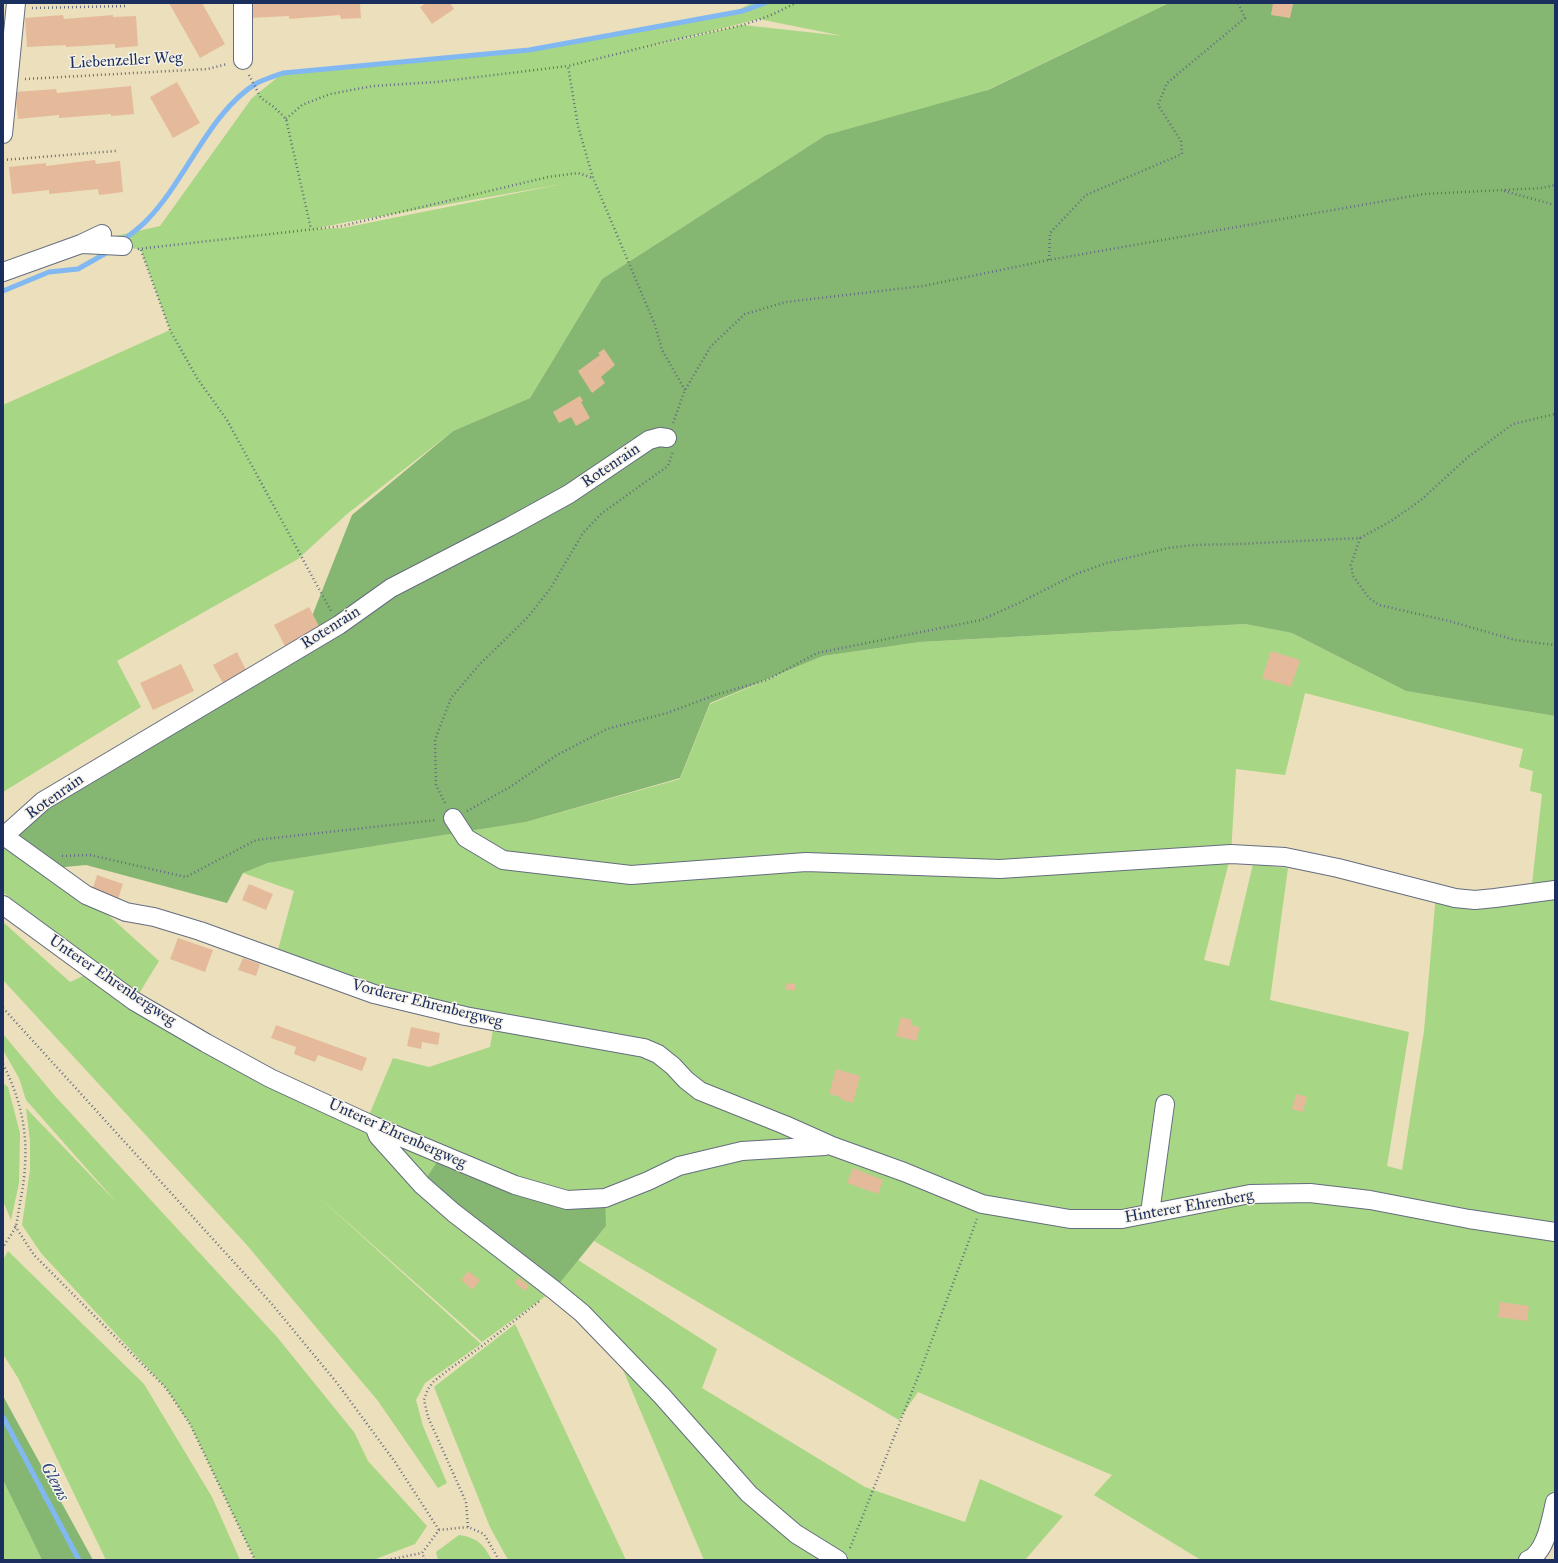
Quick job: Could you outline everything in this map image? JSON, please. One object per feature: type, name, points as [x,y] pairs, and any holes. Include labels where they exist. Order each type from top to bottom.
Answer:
[{"type":"street","points":[[243,3],[246,66]]},
{"type":"street","points":[[3,134],[16,6]]},
{"type":"street","points":[[3,272],[80,244],[102,234]]},
{"type":"street","points":[[80,244],[123,246]]},
{"type":"street","name":"Rotenrain","points":[[4,836],[44,802],[288,654],[339,625],[391,588],[509,527],[568,494],[648,440],[660,437],[667,438]]},
{"type":"street","points":[[453,818],[466,838],[503,860],[631,875],[806,862],[1000,868],[1231,854],[1284,857],[1338,868],[1455,898],[1475,900],[1555,890]]},
{"type":"street","name":"Vorderer Ehrenbergweg","points":[[4,836],[86,895],[126,912],[154,917],[200,931],[374,994],[465,1016],[644,1048],[658,1054],[673,1066],[686,1080],[700,1090],[832,1146]]},
{"type":"street","name":"Unterer Ehrenbergweg","points":[[3,906],[134,1001],[270,1078],[374,1126],[515,1185],[567,1200],[606,1198],[648,1181],[679,1166],[742,1151],[822,1145],[832,1146]]},
{"type":"street","points":[[1150,1213],[1165,1104]]},
{"type":"street","points":[[374,1126],[378,1136],[422,1185],[454,1213],[554,1290],[582,1314],[662,1396],[749,1494],[796,1534],[843,1556]]},
{"type":"street","name":"Hinterer Ehrenberg","points":[[832,1146],[904,1172],[982,1204],[1070,1219],[1122,1219],[1250,1194],[1310,1193],[1370,1200],[1469,1219],[1555,1232]]},
{"type":"street","points":[[1528,1560],[1531,1559],[1540,1549],[1548,1533],[1555,1502]]},
{"type":"path","points":[[286,119],[302,105],[330,94],[373,86],[436,82],[568,66],[669,41],[743,25],[769,16],[796,3]]},
{"type":"path","points":[[1048,260],[1050,233],[1086,196],[1182,154],[1181,141],[1158,105],[1167,83],[1245,18],[1238,3]]},
{"type":"path","points":[[16,6],[126,6]]},
{"type":"path","name":"Liebenzeller Weg","points":[[8,80],[246,66]]},
{"type":"path","points":[[246,66],[261,98],[274,107],[286,119],[311,229]]},
{"type":"path","points":[[568,66],[578,126],[593,178],[655,325],[662,350],[685,390]]},
{"type":"path","points":[[3,160],[116,152]]},
{"type":"path","points":[[123,246],[141,250],[342,226],[548,177],[578,172],[593,178]]},
{"type":"path","points":[[453,818],[436,785],[435,740],[450,698],[479,665],[528,617],[550,589],[583,533],[602,513],[668,466],[673,455],[673,446],[667,438],[685,390],[711,346],[745,314],[786,302],[923,286],[1048,260],[1424,194],[1542,188],[1555,185]]},
{"type":"path","points":[[1500,190],[1555,205]]},
{"type":"path","points":[[141,250],[170,330],[197,378],[227,420],[253,466],[318,590],[339,625]]},
{"type":"path","points":[[57,853],[63,856],[90,855],[186,877],[256,840],[453,818],[505,790],[557,755],[607,729],[667,713],[715,695],[767,680],[817,654],[981,620],[1022,602],[1076,574],[1107,563],[1168,548],[1194,545],[1360,538],[1391,521],[1421,500],[1468,457],[1513,424],[1555,414]]},
{"type":"path","points":[[1360,538],[1351,565],[1353,576],[1369,598],[1379,605],[1449,621],[1515,640],[1555,645]]},
{"type":"path","points":[[3,1008],[271,1303],[337,1383],[395,1462],[439,1530]]},
{"type":"path","points":[[3,1064],[12,1082],[20,1105],[26,1146],[25,1169],[15,1226],[3,1247]]},
{"type":"path","points":[[843,1556],[922,1369],[982,1204]]},
{"type":"path","points":[[15,1226],[34,1255],[166,1388],[190,1424],[255,1560]]},
{"type":"path","points":[[468,1527],[466,1502],[428,1417],[424,1400],[428,1389],[440,1376],[554,1290]]},
{"type":"path","points":[[387,1560],[422,1553],[439,1530],[468,1527],[484,1534],[499,1560]]},
{"type":"path","points":[[422,1553],[425,1560]]},
{"type":"green space","points":[[752,3],[1169,3],[983,92],[826,135],[602,279],[530,398],[453,431],[347,514],[298,559],[117,661],[141,707],[3,792],[3,405],[170,330],[141,250],[123,246],[81,244],[160,226],[252,98],[283,73],[529,50],[732,13]],"holes":[[[759,19],[843,36],[743,25],[633,51]],[[562,184],[343,228],[315,229],[342,223]]]},
{"type":"green space","points":[[1169,3],[1555,3],[1555,716],[1406,691],[1292,633],[1245,624],[920,642],[823,656],[710,703],[680,778],[526,822],[268,863],[243,873],[227,903],[86,865],[54,868],[4,836],[299,649],[352,515],[453,431],[530,398],[602,279],[826,135],[988,90]]},
{"type":"green space","points":[[1245,624],[1292,633],[1406,691],[1555,716],[1555,1513],[1528,1560],[1201,1560],[1094,1495],[1112,1475],[918,1392],[899,1420],[594,1241],[606,1226],[567,1200],[369,1115],[393,1058],[429,1067],[490,1047],[494,1023],[374,994],[276,957],[294,891],[243,873],[268,863],[526,822],[680,779],[710,704],[823,656],[920,642]],"holes":[[[1305,693],[1523,749],[1519,767],[1533,771],[1530,791],[1542,794],[1531,893],[1436,894],[1424,1031],[1402,1170],[1387,1166],[1409,1032],[1270,1000],[1288,868],[1253,864],[1229,966],[1204,960],[1231,854],[1236,769],[1285,775]]]},
{"type":"green space","points":[[3,844],[86,895],[159,961],[135,1000],[444,1155],[554,1290],[482,1342],[310,1189],[481,1344],[425,1383],[416,1400],[423,1426],[447,1483],[438,1488],[378,1401],[246,1244],[3,980],[3,922],[70,982],[94,971],[3,892]]},
{"type":"green space","points":[[3,1034],[55,1096],[277,1337],[354,1432],[368,1461],[427,1526],[415,1544],[373,1560],[255,1560],[190,1424],[166,1388],[41,1253],[22,1225],[30,1170],[30,1141],[26,1108],[118,1204],[26,1100],[19,1078],[3,1050]]},
{"type":"green space","points":[[3,1083],[8,1087],[20,1133],[19,1183],[11,1220],[3,1201]]},
{"type":"green space","points":[[444,1151],[499,1179],[605,1198],[606,1226],[554,1290],[422,1185]]},
{"type":"green space","points":[[8,1251],[144,1384],[212,1497],[240,1560],[106,1560],[18,1378],[3,1354],[3,1260]]},
{"type":"green space","points":[[578,1260],[717,1349],[702,1388],[865,1487],[965,1522],[980,1479],[1063,1516],[1025,1560],[704,1560],[612,1344],[554,1290]]},
{"type":"green space","points":[[515,1324],[626,1560],[508,1560],[490,1527],[434,1387]]},
{"type":"green space","points":[[3,1396],[93,1560],[42,1560],[3,1480]]},
{"type":"green space","points":[[3,1480],[42,1560],[3,1560]]},
{"type":"green space","points":[[459,1535],[471,1538],[483,1546],[492,1560],[438,1560],[436,1552]]},
{"type":"building","points":[[169,3],[202,3],[225,44],[200,58]]},
{"type":"building","points":[[248,3],[360,3],[361,18],[341,19],[340,15],[289,19],[289,16],[250,18]]},
{"type":"building","points":[[426,3],[450,3],[454,9],[432,24],[420,7]]},
{"type":"building","points":[[1273,3],[1293,4],[1290,18],[1271,15]]},
{"type":"building","points":[[63,15],[64,19],[113,15],[113,17],[136,16],[138,46],[115,48],[115,44],[66,47],[66,45],[27,47],[25,18]]},
{"type":"building","points":[[177,82],[200,123],[173,138],[150,97]]},
{"type":"building","points":[[131,86],[134,114],[111,116],[111,114],[59,118],[59,115],[18,119],[15,92],[56,89],[57,93]]},
{"type":"building","points":[[95,160],[96,164],[120,161],[123,192],[99,195],[98,189],[49,194],[49,190],[12,194],[9,167],[46,163],[46,166]]},
{"type":"building","points":[[604,349],[615,365],[601,377],[605,383],[592,393],[578,371],[600,355],[598,353]]},
{"type":"building","points":[[580,396],[583,401],[581,402],[590,418],[576,426],[571,417],[559,423],[553,412]]},
{"type":"building","points":[[309,607],[320,628],[285,646],[274,625]]},
{"type":"building","points":[[1271,651],[1300,660],[1291,687],[1262,678]]},
{"type":"building","points":[[237,652],[248,674],[225,687],[213,665]]},
{"type":"building","points":[[181,664],[194,691],[153,710],[140,683]]},
{"type":"building","points":[[97,875],[123,884],[118,899],[92,891]]},
{"type":"building","points":[[249,884],[273,894],[266,910],[242,900]]},
{"type":"building","points":[[178,938],[213,950],[205,972],[170,959]]},
{"type":"building","points":[[243,958],[260,964],[256,976],[238,970]]},
{"type":"building","points":[[787,983],[796,984],[795,991],[785,989]]},
{"type":"building","points":[[901,1017],[912,1020],[911,1025],[920,1027],[916,1041],[896,1036]]},
{"type":"building","points":[[276,1025],[367,1058],[362,1071],[318,1055],[315,1062],[294,1054],[296,1047],[271,1038]]},
{"type":"building","points":[[411,1027],[440,1033],[438,1045],[422,1042],[421,1049],[407,1046]]},
{"type":"building","points":[[836,1069],[860,1076],[853,1103],[840,1099],[841,1097],[829,1094]]},
{"type":"building","points":[[1296,1094],[1307,1097],[1303,1112],[1292,1109]]},
{"type":"building","points":[[853,1168],[883,1180],[878,1194],[847,1183]]},
{"type":"building","points":[[468,1271],[480,1280],[473,1290],[461,1280]]},
{"type":"building","points":[[518,1277],[529,1286],[525,1291],[515,1283]]},
{"type":"building","points":[[1500,1302],[1529,1306],[1527,1321],[1498,1317]]},
{"type":"waterway","points":[[122,241],[142,225],[162,203],[212,128],[240,95],[257,83],[283,73],[529,50],[743,11],[765,3]]},
{"type":"waterway","points":[[3,291],[49,272],[78,269],[108,252]]},
{"type":"waterway","name":"Glems","points":[[3,1417],[79,1560]]}]
